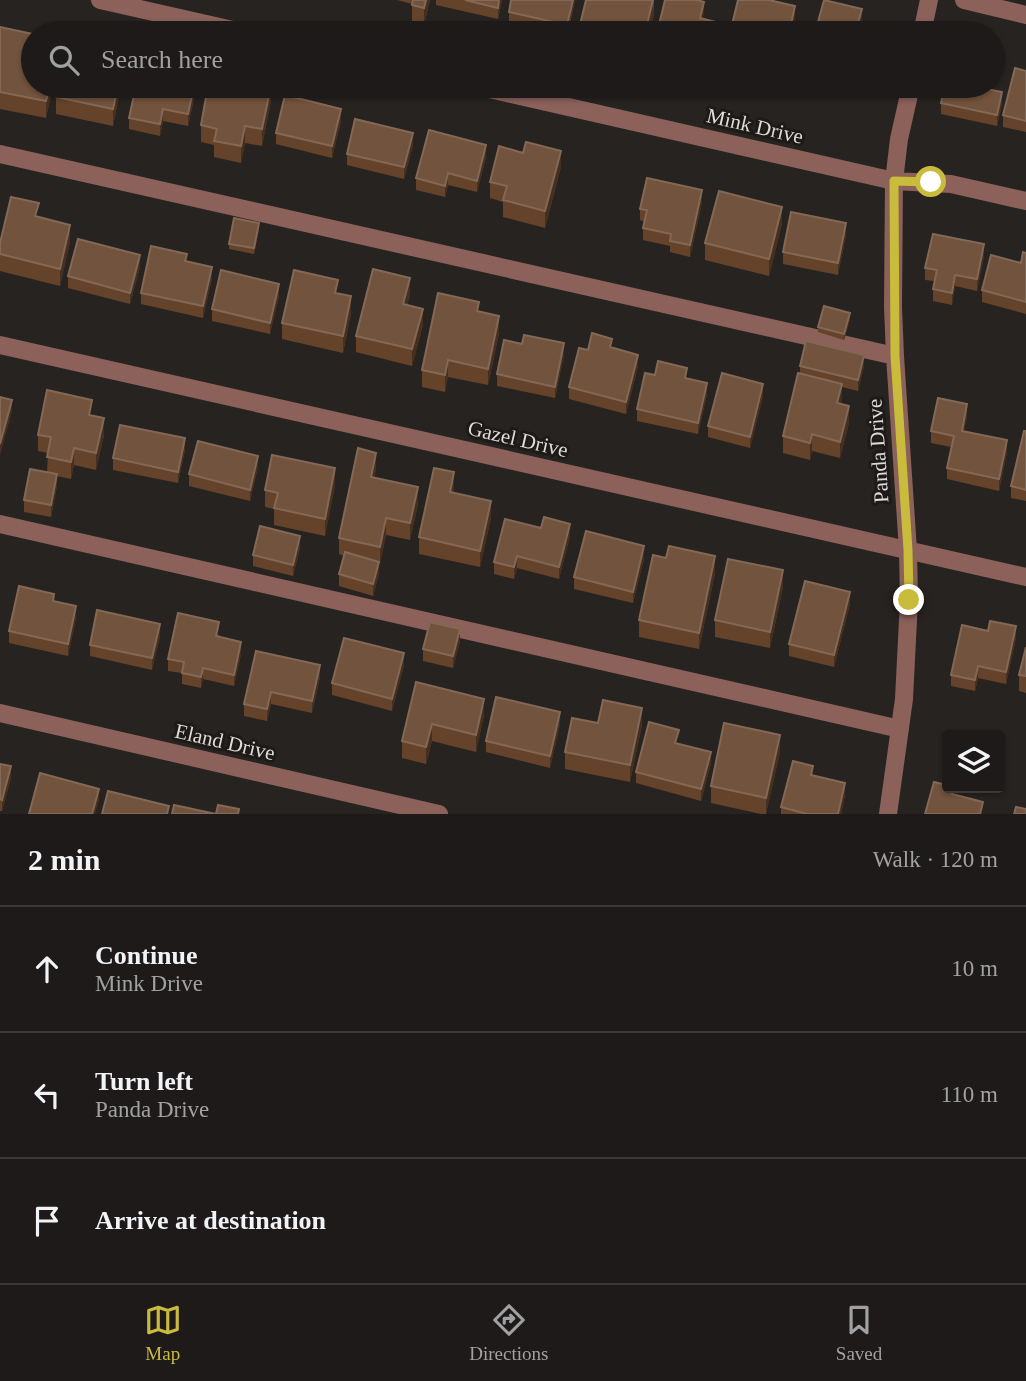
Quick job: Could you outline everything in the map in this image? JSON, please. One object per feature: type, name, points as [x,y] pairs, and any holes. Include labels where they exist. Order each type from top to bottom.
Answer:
[{"type":"street","points":[[100,0],[193,21]]},
{"type":"street","points":[[924,21],[928,0]]},
{"type":"street","points":[[964,0],[1026,15]]},
{"type":"street","name":"Mink Drive","points":[[529,98],[894,181],[951,184],[1026,201]]},
{"type":"street","name":"Panda Drive","points":[[888,814],[904,699],[909,600],[895,356],[894,181],[899,139],[908,98]]},
{"type":"street","points":[[0,155],[895,356]]},
{"type":"street","name":"Gazel Drive","points":[[0,345],[1026,577]]},
{"type":"street","points":[[0,524],[900,729]]},
{"type":"street","name":"Eland Drive","points":[[0,713],[439,814]]},
{"type":"building","points":[[413,0],[426,0],[424,8],[412,5]]},
{"type":"building","points":[[465,0],[499,0],[498,8]]},
{"type":"building","points":[[511,0],[573,0],[568,21],[549,21],[509,12]]},
{"type":"building","points":[[586,0],[653,0],[648,21],[581,21]]},
{"type":"building","points":[[665,0],[697,0],[704,2],[700,18],[712,21],[660,21]]},
{"type":"building","points":[[738,0],[769,0],[795,6],[792,21],[733,21]]},
{"type":"building","points":[[824,0],[862,9],[858,21],[818,21]]},
{"type":"building","points":[[0,27],[21,31],[21,96],[0,92]]},
{"type":"building","points":[[1015,68],[1026,71],[1026,121],[1003,115]]},
{"type":"building","points":[[61,98],[115,98],[113,109]]},
{"type":"building","points":[[133,98],[191,98],[188,114],[163,109],[160,124],[129,118]]},
{"type":"building","points":[[206,98],[268,98],[262,129],[245,126],[241,146],[214,141],[217,129],[201,125]]},
{"type":"building","points":[[284,98],[297,98],[341,109],[332,146],[276,133]]},
{"type":"building","points":[[942,98],[1001,98],[997,115],[941,103]]},
{"type":"building","points":[[355,119],[413,133],[404,167],[347,154]]},
{"type":"building","points":[[429,130],[486,145],[477,181],[448,173],[445,186],[416,178]]},
{"type":"building","points":[[526,142],[561,151],[545,211],[503,200],[507,186],[490,182],[499,146],[523,153]]},
{"type":"building","points":[[647,178],[702,190],[690,245],[670,241],[671,234],[643,228],[647,210],[640,209]]},
{"type":"building","points":[[719,191],[782,207],[769,259],[705,243]]},
{"type":"building","points":[[11,197],[39,203],[35,216],[70,225],[60,269],[0,254]]},
{"type":"building","points":[[791,212],[846,223],[838,263],[783,252]]},
{"type":"building","points":[[234,218],[259,223],[254,248],[229,244]]},
{"type":"building","points":[[933,234],[984,244],[977,279],[955,275],[952,293],[933,289],[937,270],[925,268]]},
{"type":"building","points":[[78,239],[140,255],[130,293],[68,276]]},
{"type":"building","points":[[151,246],[187,254],[185,261],[212,267],[203,306],[141,293]]},
{"type":"building","points":[[1023,252],[1026,253],[1026,302],[982,290],[991,255],[1021,263]]},
{"type":"building","points":[[373,269],[410,278],[403,304],[423,309],[412,349],[356,336]]},
{"type":"building","points":[[221,270],[279,284],[270,323],[212,309]]},
{"type":"building","points":[[294,270],[338,280],[335,293],[351,296],[343,336],[282,323]]},
{"type":"building","points":[[438,293],[479,302],[477,311],[499,316],[488,369],[448,360],[445,375],[422,370]]},
{"type":"building","points":[[824,306],[850,313],[844,334],[818,327]]},
{"type":"building","points":[[592,333],[612,339],[610,347],[638,355],[626,402],[569,387],[579,348],[588,350]]},
{"type":"building","points":[[524,335],[564,343],[555,387],[497,374],[504,340],[522,344]]},
{"type":"building","points":[[806,341],[864,355],[858,380],[800,366]]},
{"type":"building","points":[[658,361],[687,368],[685,378],[707,383],[698,423],[637,409],[645,373],[655,375]]},
{"type":"building","points":[[722,373],[763,384],[750,437],[708,426]]},
{"type":"building","points":[[798,373],[842,384],[837,403],[849,406],[840,442],[812,434],[810,443],[783,436]]},
{"type":"building","points":[[47,390],[92,400],[89,415],[104,418],[96,453],[74,448],[71,462],[47,457],[51,437],[38,435]]},
{"type":"building","points":[[0,397],[12,400],[0,444]]},
{"type":"building","points":[[938,398],[967,404],[962,431],[1007,440],[999,479],[947,468],[954,436],[931,431]]},
{"type":"building","points":[[120,425],[185,438],[178,472],[113,458]]},
{"type":"building","points":[[1026,431],[1026,490],[1011,486]]},
{"type":"building","points":[[198,441],[258,456],[250,490],[189,474]]},
{"type":"building","points":[[358,448],[376,453],[371,477],[418,487],[410,523],[386,518],[380,547],[339,538]]},
{"type":"building","points":[[272,455],[335,468],[325,519],[274,508],[278,493],[265,490]]},
{"type":"building","points":[[434,468],[454,472],[450,492],[491,501],[480,551],[419,537]]},
{"type":"building","points":[[30,469],[57,474],[51,505],[24,500]]},
{"type":"building","points":[[544,517],[570,524],[559,567],[517,556],[514,567],[494,562],[505,519],[541,528]]},
{"type":"building","points":[[260,526],[300,536],[293,565],[253,555]]},
{"type":"building","points":[[586,531],[644,546],[633,592],[574,577]]},
{"type":"building","points":[[669,546],[715,556],[699,633],[639,620],[653,555],[666,558]]},
{"type":"building","points":[[345,552],[379,562],[373,584],[339,574]]},
{"type":"building","points":[[728,559],[783,570],[770,632],[715,620]]},
{"type":"building","points":[[805,581],[850,592],[834,655],[789,644]]},
{"type":"building","points":[[19,586],[54,594],[53,601],[76,606],[68,644],[9,631]]},
{"type":"building","points":[[97,610],[160,624],[152,658],[90,645]]},
{"type":"building","points":[[178,613],[219,622],[216,636],[241,642],[234,675],[203,668],[201,677],[182,673],[184,662],[168,659]]},
{"type":"building","points":[[990,621],[1016,626],[1006,672],[978,666],[975,680],[951,675],[962,625],[988,631]]},
{"type":"building","points":[[430,622],[460,629],[453,656],[423,649]]},
{"type":"building","points":[[344,638],[404,653],[392,699],[332,683]]},
{"type":"building","points":[[1026,647],[1026,676],[1019,675]]},
{"type":"building","points":[[256,651],[320,665],[312,701],[271,692],[267,709],[244,704]]},
{"type":"building","points":[[416,682],[484,699],[476,735],[432,724],[426,747],[402,741]]},
{"type":"building","points":[[496,697],[560,712],[550,756],[486,741]]},
{"type":"building","points":[[603,700],[642,708],[630,765],[565,752],[572,718],[598,723]]},
{"type":"building","points":[[649,722],[679,730],[675,743],[711,752],[701,789],[636,772]]},
{"type":"building","points":[[724,723],[780,735],[766,798],[711,786]]},
{"type":"building","points":[[793,761],[813,766],[811,775],[845,783],[838,814],[807,814],[781,807]]},
{"type":"building","points":[[0,764],[11,766],[2,800],[0,799]]},
{"type":"building","points":[[40,773],[99,789],[92,814],[29,814]]},
{"type":"building","points":[[934,782],[942,784],[942,793],[952,793],[983,802],[980,814],[925,814]]},
{"type":"building","points":[[108,791],[169,806],[167,814],[102,814]]},
{"type":"building","points":[[174,805],[216,814],[172,814]]},
{"type":"building","points":[[218,805],[239,809],[238,814],[216,814]]},
{"type":"building","points":[[1016,807],[1026,809],[1026,814],[1014,814]]},
{"type":"route","points":[[909,600],[893,307],[894,181],[931,182]]}]
